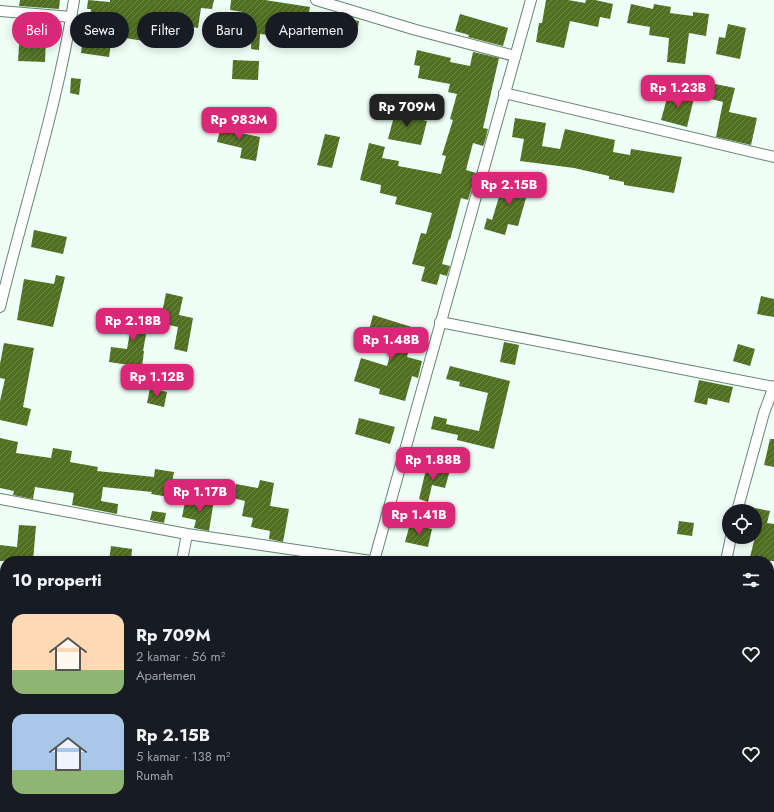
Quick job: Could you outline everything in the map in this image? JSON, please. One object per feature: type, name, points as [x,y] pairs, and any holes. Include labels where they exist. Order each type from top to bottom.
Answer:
[{"type":"street","points":[[72,12],[74,0]]},
{"type":"street","points":[[316,0],[416,30],[514,56]]},
{"type":"street","points":[[373,556],[531,0]]},
{"type":"street","points":[[0,11],[70,17]]},
{"type":"street","points":[[0,307],[46,136],[70,22]]},
{"type":"street","points":[[504,94],[774,157]]},
{"type":"street","points":[[440,322],[774,386],[769,414],[739,504]]},
{"type":"street","points":[[0,499],[187,534],[338,556]]},
{"type":"street","points":[[183,556],[187,534]]},
{"type":"street","points":[[727,556],[730,544]]},
{"type":"building","points":[[20,0],[60,0],[59,9],[19,6]]},
{"type":"building","points":[[88,0],[110,2],[110,0],[214,0],[212,9],[201,8],[198,28],[194,27],[194,12],[137,12],[137,40],[129,39],[129,12],[91,12],[91,9],[87,9]]},
{"type":"building","points":[[231,0],[265,0],[310,7],[309,12],[265,12],[265,35],[260,34],[259,50],[251,49],[257,48],[257,12],[230,10]]},
{"type":"building","points":[[546,0],[568,0],[585,3],[586,0],[595,0],[613,4],[610,19],[600,17],[598,27],[570,21],[564,48],[536,42],[539,23],[542,23]]},
{"type":"building","points":[[631,4],[653,9],[654,4],[671,7],[670,13],[693,16],[693,12],[709,14],[706,36],[689,33],[685,64],[667,62],[669,38],[649,35],[650,27],[627,23]]},
{"type":"building","points":[[460,14],[508,28],[503,46],[468,37],[469,35],[455,31]]},
{"type":"building","points":[[728,24],[746,28],[740,59],[716,54],[719,37],[725,38]]},
{"type":"building","points":[[19,48],[46,48],[45,62],[18,61]]},
{"type":"building","points":[[82,48],[110,48],[109,57],[81,53]]},
{"type":"building","points":[[417,50],[451,58],[450,62],[470,66],[473,52],[499,58],[483,128],[488,129],[485,141],[483,146],[473,143],[466,170],[476,173],[468,200],[461,198],[450,240],[449,239],[442,264],[450,266],[447,276],[440,274],[437,285],[421,281],[425,267],[412,264],[421,233],[426,234],[432,213],[395,204],[397,197],[380,193],[381,185],[360,180],[369,143],[385,147],[382,158],[399,161],[398,166],[441,174],[446,156],[442,155],[453,120],[450,119],[457,94],[448,92],[450,84],[418,78],[420,66],[414,65]]},
{"type":"building","points":[[233,60],[259,61],[258,80],[232,79]]},
{"type":"building","points":[[71,78],[81,79],[79,95],[70,93]]},
{"type":"building","points":[[715,84],[735,88],[729,112],[757,118],[751,145],[716,137],[723,102],[711,99]]},
{"type":"building","points":[[669,91],[694,98],[687,127],[661,120]]},
{"type":"building","points":[[396,109],[411,113],[410,117],[427,121],[421,145],[388,139]]},
{"type":"building","points":[[515,118],[546,123],[542,146],[560,149],[565,129],[615,140],[613,152],[630,155],[631,149],[682,157],[674,193],[624,185],[624,182],[609,179],[609,176],[574,168],[520,161],[524,139],[512,137]]},
{"type":"building","points":[[222,122],[238,125],[236,132],[260,137],[256,161],[240,158],[242,148],[217,142]]},
{"type":"building","points":[[325,134],[340,137],[332,168],[317,165]]},
{"type":"building","points":[[505,177],[530,184],[518,226],[508,224],[505,235],[484,229],[487,218],[492,220]]},
{"type":"building","points":[[34,230],[67,237],[63,254],[31,247]]},
{"type":"building","points":[[56,275],[65,277],[53,327],[17,320],[24,279],[54,284]]},
{"type":"building","points":[[166,293],[183,297],[179,315],[193,318],[187,352],[174,349],[178,327],[160,323]]},
{"type":"building","points":[[761,296],[774,299],[774,317],[757,314]]},
{"type":"building","points":[[134,310],[150,313],[143,351],[142,367],[109,362],[111,347],[127,349]]},
{"type":"building","points":[[373,315],[415,328],[407,357],[422,361],[418,378],[412,376],[405,401],[379,394],[380,389],[354,381],[361,358],[387,366],[394,342],[368,334]]},
{"type":"building","points":[[504,342],[519,345],[515,365],[500,362]]},
{"type":"building","points":[[4,343],[34,348],[23,407],[31,409],[27,426],[0,420],[0,401],[5,379],[0,378],[0,364]]},
{"type":"building","points":[[738,344],[755,349],[750,366],[733,361]]},
{"type":"building","points":[[450,366],[510,381],[494,449],[457,440],[458,435],[431,429],[434,416],[447,419],[446,424],[479,431],[488,393],[459,386],[460,382],[446,379]]},
{"type":"building","points":[[699,380],[733,387],[729,403],[708,398],[707,405],[694,402]]},
{"type":"building","points":[[150,388],[167,392],[164,407],[147,403]]},
{"type":"building","points":[[359,418],[395,427],[390,444],[355,434]]},
{"type":"building","points":[[0,438],[18,442],[16,453],[51,458],[53,448],[72,451],[70,462],[98,467],[97,471],[154,477],[155,469],[174,472],[169,497],[151,494],[152,492],[103,487],[101,501],[118,504],[117,514],[72,505],[74,493],[35,487],[33,499],[13,495],[14,491],[0,488]]},
{"type":"building","points":[[770,439],[774,439],[774,467],[764,465]]},
{"type":"building","points":[[427,465],[450,470],[445,488],[432,485],[428,502],[419,499]]},
{"type":"building","points":[[260,480],[274,483],[270,506],[289,509],[283,542],[269,539],[270,531],[251,527],[253,518],[242,516],[245,501],[233,498],[236,484],[258,488]]},
{"type":"building","points":[[200,498],[214,500],[209,531],[194,528],[196,520],[182,517],[185,502],[199,504]]},
{"type":"building","points":[[762,509],[770,511],[767,523],[774,524],[774,556],[750,556],[753,544],[762,544]]},
{"type":"building","points":[[152,511],[166,513],[164,523],[150,520]]},
{"type":"building","points":[[679,521],[694,523],[692,536],[677,534]]},
{"type":"building","points":[[410,524],[432,529],[428,547],[405,542]]},
{"type":"building","points":[[19,525],[36,526],[33,556],[0,556],[0,545],[17,547]]},
{"type":"building","points":[[111,546],[132,549],[131,556],[110,556]]}]
